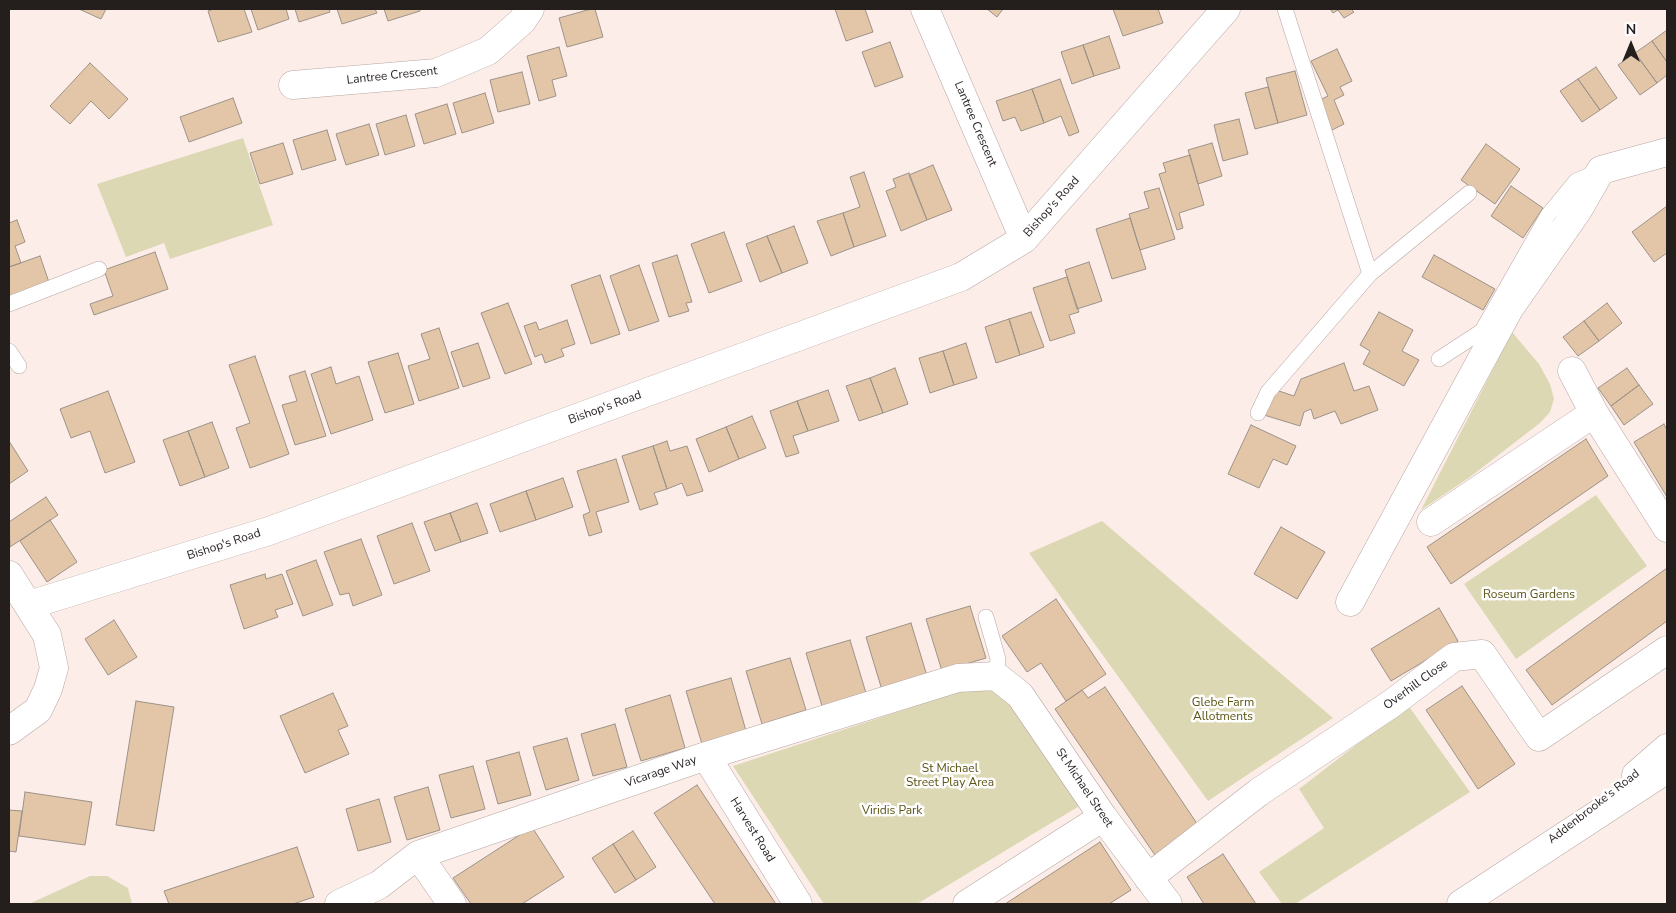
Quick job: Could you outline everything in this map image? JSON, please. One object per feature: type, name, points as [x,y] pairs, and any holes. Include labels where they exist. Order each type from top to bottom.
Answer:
[{"type":"street","name":"Lantree Crescent","points":[[293,85],[436,73],[488,51],[522,21],[530,9]]},
{"type":"street","name":"Lantree Crescent","points":[[925,9],[1024,238]]},
{"type":"street","name":"Bishop's Road","points":[[29,605],[269,530],[952,280],[1024,238],[1226,9]]},
{"type":"street","points":[[1350,602],[1509,308],[1578,210],[1601,170],[1667,152]]},
{"type":"street","points":[[1572,371],[1594,413],[1667,528]]},
{"type":"street","points":[[1431,522],[1594,413]]},
{"type":"street","points":[[9,575],[47,635],[54,668],[48,689],[38,710],[9,731]]},
{"type":"street","name":"Overhill Close","points":[[1148,878],[1259,792],[1391,704],[1454,657],[1482,654],[1539,737],[1667,650]]},
{"type":"street","name":"Vicarage Way","points":[[339,904],[379,885],[418,855],[706,756],[958,678],[996,676]]},
{"type":"street","name":"St Michael Street","points":[[996,676],[1020,695],[1103,818],[1168,904]]},
{"type":"street","name":"Addenbrooke's Road","points":[[1519,864],[1625,784],[1667,748]]},
{"type":"street","name":"Harvest Road","points":[[706,756],[798,904]]},
{"type":"street","name":"Addenbrooke's Road","points":[[1461,904],[1519,864],[1667,769]]},
{"type":"street","points":[[967,904],[1103,818]]},
{"type":"street","points":[[418,855],[452,904]]},
{"type":"lane","points":[[1285,9],[1370,274]]},
{"type":"lane","points":[[1439,359],[1482,331],[1548,215],[1576,181],[1601,170]]},
{"type":"lane","points":[[1258,413],[1268,392],[1370,274],[1469,193]]},
{"type":"lane","points":[[9,304],[100,269]]},
{"type":"lane","points":[[9,351],[19,366]]},
{"type":"lane","points":[[986,617],[998,659],[996,676]]},
{"type":"green space","points":[[243,138],[273,225],[170,259],[164,243],[126,257],[97,184]]},
{"type":"green space","points":[[1512,332],[1539,364],[1550,384],[1554,399],[1550,412],[1540,423],[1470,477],[1421,510]]},
{"type":"green space","name":"Roseum Gardens","points":[[1596,495],[1647,566],[1516,659],[1464,584]]},
{"type":"green space","name":"Glebe Farm Allotments","points":[[1102,521],[1333,718],[1208,801],[1029,553]]},
{"type":"green space","name":"Viridis Park","points":[[993,688],[1013,703],[1081,805],[917,904],[824,904],[733,766],[967,689]]},
{"type":"green space","points":[[1408,705],[1470,792],[1295,904],[1282,904],[1259,872],[1324,828],[1299,789]]},
{"type":"green space","points":[[90,876],[107,876],[128,888],[132,904],[18,904],[31,903]]},
{"type":"building","points":[[79,9],[106,9],[101,19]]},
{"type":"building","points":[[214,9],[244,9],[252,32],[218,42],[208,11]]},
{"type":"building","points":[[251,9],[286,9],[289,19],[258,30]]},
{"type":"building","points":[[295,9],[329,9],[330,12],[299,22]]},
{"type":"building","points":[[337,9],[375,9],[377,13],[342,24]]},
{"type":"building","points":[[384,9],[420,9],[420,11],[388,21]]},
{"type":"building","points":[[595,9],[603,37],[567,47],[559,18]]},
{"type":"building","points":[[835,9],[865,9],[873,32],[846,41]]},
{"type":"building","points":[[987,9],[1003,9],[997,17]]},
{"type":"building","points":[[1113,9],[1158,9],[1163,23],[1123,36]]},
{"type":"building","points":[[1330,9],[1351,9],[1354,12],[1344,18],[1338,10],[1333,13]]},
{"type":"building","points":[[1667,30],[1667,62],[1652,41]]},
{"type":"building","points":[[1109,36],[1120,68],[1094,76],[1083,45]]},
{"type":"building","points":[[1652,41],[1667,62],[1667,75],[1657,83],[1635,53]]},
{"type":"building","points":[[890,42],[903,77],[875,87],[862,52]]},
{"type":"building","points":[[1083,45],[1094,76],[1072,84],[1061,52]]},
{"type":"building","points":[[559,47],[567,76],[552,80],[556,96],[539,101],[527,56]]},
{"type":"building","points":[[1337,49],[1352,81],[1340,87],[1344,95],[1334,100],[1344,124],[1330,131],[1316,102],[1328,96],[1311,61]]},
{"type":"building","points":[[1635,53],[1657,83],[1640,95],[1618,65]]},
{"type":"building","points":[[90,63],[128,99],[109,119],[91,101],[70,124],[50,106]]},
{"type":"building","points":[[1596,67],[1617,98],[1600,110],[1578,79]]},
{"type":"building","points":[[1295,71],[1307,115],[1278,123],[1266,78]]},
{"type":"building","points":[[522,72],[530,104],[498,112],[490,80]]},
{"type":"building","points":[[1060,79],[1079,132],[1069,136],[1061,116],[1044,123],[1032,89]]},
{"type":"building","points":[[1578,79],[1600,110],[1582,122],[1560,91]]},
{"type":"building","points":[[1268,87],[1278,123],[1255,129],[1245,93]]},
{"type":"building","points":[[1032,89],[1044,123],[1021,131],[1015,117],[1003,121],[996,101]]},
{"type":"building","points":[[485,93],[494,123],[462,133],[453,103]]},
{"type":"building","points":[[233,98],[242,123],[189,142],[180,117]]},
{"type":"building","points":[[447,104],[456,134],[424,144],[415,114]]},
{"type":"building","points":[[406,115],[415,146],[385,155],[376,124]]},
{"type":"building","points":[[1239,119],[1248,154],[1223,161],[1214,125]]},
{"type":"building","points":[[369,124],[379,155],[346,165],[336,134]]},
{"type":"building","points":[[327,130],[336,160],[302,170],[293,140]]},
{"type":"building","points":[[283,143],[293,174],[260,184],[250,153]]},
{"type":"building","points":[[1212,143],[1222,176],[1198,184],[1188,150]]},
{"type":"building","points":[[1486,144],[1520,169],[1495,204],[1461,180]]},
{"type":"building","points":[[1190,155],[1204,205],[1179,213],[1183,228],[1177,230],[1159,174],[1166,172],[1163,163]]},
{"type":"building","points":[[933,165],[952,210],[927,220],[909,175]]},
{"type":"building","points":[[864,172],[886,236],[854,247],[843,213],[860,207],[850,177]]},
{"type":"building","points":[[909,173],[927,220],[901,231],[886,191],[896,187],[893,179]]},
{"type":"building","points":[[1511,186],[1543,208],[1523,238],[1491,216]]},
{"type":"building","points":[[1159,188],[1175,239],[1140,250],[1129,214],[1149,208],[1144,192]]},
{"type":"building","points":[[1667,206],[1667,253],[1654,262],[1632,232]]},
{"type":"building","points":[[843,213],[854,247],[831,256],[817,221]]},
{"type":"building","points":[[1130,218],[1146,269],[1112,279],[1096,229]]},
{"type":"building","points":[[17,220],[25,242],[15,246],[21,263],[9,267],[9,223]]},
{"type":"building","points":[[794,226],[808,263],[782,273],[767,236]]},
{"type":"building","points":[[724,232],[742,281],[709,293],[691,244]]},
{"type":"building","points":[[767,236],[782,273],[760,282],[746,244]]},
{"type":"building","points":[[155,252],[168,289],[94,315],[90,304],[113,296],[104,270]]},
{"type":"building","points":[[677,255],[692,302],[686,303],[689,311],[669,317],[652,263]]},
{"type":"building","points":[[1434,255],[1495,289],[1483,310],[1422,277]]},
{"type":"building","points":[[40,256],[53,294],[9,309],[9,267]]},
{"type":"building","points":[[1089,262],[1102,301],[1077,309],[1065,270]]},
{"type":"building","points":[[639,265],[659,321],[629,331],[610,276]]},
{"type":"building","points":[[600,275],[620,334],[591,344],[571,285]]},
{"type":"building","points":[[1067,277],[1079,312],[1069,315],[1075,333],[1050,341],[1033,288]]},
{"type":"building","points":[[508,303],[532,364],[505,374],[481,313]]},
{"type":"building","points":[[1607,303],[1622,323],[1599,341],[1584,321]]},
{"type":"building","points":[[1031,312],[1044,347],[1020,355],[1009,319]]},
{"type":"building","points":[[1379,312],[1413,330],[1402,351],[1419,360],[1404,386],[1363,364],[1370,351],[1360,345]]},
{"type":"building","points":[[1009,319],[1020,355],[996,363],[985,327]]},
{"type":"building","points":[[567,320],[575,344],[561,349],[564,356],[545,363],[542,354],[535,357],[524,326],[536,322],[539,330]]},
{"type":"building","points":[[1584,321],[1599,341],[1578,356],[1563,337]]},
{"type":"building","points":[[439,328],[459,388],[419,401],[408,366],[430,359],[421,334]]},
{"type":"building","points":[[478,343],[490,378],[463,387],[451,352]]},
{"type":"building","points":[[966,343],[977,378],[954,385],[943,351]]},
{"type":"building","points":[[943,351],[954,385],[930,393],[919,358]]},
{"type":"building","points":[[398,353],[414,404],[385,413],[368,362]]},
{"type":"building","points":[[255,356],[289,454],[250,468],[236,428],[250,423],[229,365]]},
{"type":"building","points":[[1344,363],[1354,391],[1369,386],[1378,410],[1341,424],[1335,411],[1314,419],[1311,409],[1304,412],[1300,426],[1264,415],[1276,390],[1294,396],[1301,379]]},
{"type":"building","points":[[331,367],[336,384],[359,376],[373,420],[331,434],[311,374]]},
{"type":"building","points":[[895,368],[908,404],[883,413],[870,378]]},
{"type":"building","points":[[1627,368],[1639,385],[1611,406],[1598,388]]},
{"type":"building","points":[[305,371],[326,436],[295,445],[282,405],[297,401],[289,376]]},
{"type":"building","points":[[870,378],[883,413],[859,421],[846,386]]},
{"type":"building","points":[[1639,385],[1653,404],[1624,425],[1611,406]]},
{"type":"building","points":[[828,390],[839,421],[808,431],[797,401]]},
{"type":"building","points":[[108,391],[135,462],[105,473],[90,431],[71,438],[60,409]]},
{"type":"building","points":[[797,401],[808,431],[793,436],[799,453],[786,457],[770,411]]},
{"type":"building","points":[[752,416],[766,448],[739,459],[726,427]]},
{"type":"building","points":[[212,422],[229,468],[205,477],[188,431]]},
{"type":"building","points":[[1664,424],[1667,430],[1667,497],[1634,442]]},
{"type":"building","points":[[1251,425],[1296,446],[1287,465],[1273,459],[1259,488],[1228,474]]},
{"type":"building","points":[[726,427],[739,459],[709,472],[696,439]]},
{"type":"building","points":[[188,431],[205,477],[180,486],[163,440]]},
{"type":"building","points":[[1586,439],[1608,476],[1451,584],[1427,547]]},
{"type":"building","points":[[9,441],[28,471],[9,484]]},
{"type":"building","points":[[667,441],[670,451],[687,446],[703,491],[687,496],[682,483],[667,489],[653,446]]},
{"type":"building","points":[[653,446],[667,489],[654,493],[658,504],[640,510],[622,456]]},
{"type":"building","points":[[616,459],[629,502],[596,512],[602,532],[589,536],[583,515],[590,512],[577,471]]},
{"type":"building","points":[[563,478],[573,507],[536,520],[526,491]]},
{"type":"building","points":[[526,491],[536,520],[500,532],[490,504]]},
{"type":"building","points":[[46,497],[58,515],[10,547],[9,522]]},
{"type":"building","points":[[477,503],[488,533],[461,542],[450,513]]},
{"type":"building","points":[[450,513],[461,542],[435,551],[424,522]]},
{"type":"building","points":[[50,520],[77,562],[47,582],[20,541]]},
{"type":"building","points":[[412,523],[430,571],[394,584],[377,536]]},
{"type":"building","points":[[1281,527],[1325,552],[1297,599],[1254,574]]},
{"type":"building","points":[[361,539],[382,595],[353,606],[349,593],[340,595],[324,552]]},
{"type":"building","points":[[316,560],[333,605],[303,616],[286,571]]},
{"type":"building","points":[[1667,568],[1667,621],[1552,705],[1526,670]]},
{"type":"building","points":[[265,574],[266,579],[282,574],[293,604],[275,610],[278,617],[244,629],[230,585]]},
{"type":"building","points":[[1056,599],[1106,674],[1066,701],[1041,663],[1027,672],[1002,636]]},
{"type":"building","points":[[970,606],[986,658],[942,671],[926,619]]},
{"type":"building","points":[[1439,608],[1458,641],[1391,681],[1371,649]]},
{"type":"building","points":[[114,620],[137,657],[108,675],[85,639]]},
{"type":"building","points":[[911,623],[927,676],[882,690],[866,637]]},
{"type":"building","points":[[850,640],[866,693],[822,706],[806,653]]},
{"type":"building","points":[[790,658],[806,710],[762,724],[746,671]]},
{"type":"building","points":[[731,678],[746,731],[702,744],[686,691]]},
{"type":"building","points":[[1462,686],[1515,764],[1478,789],[1426,710]]},
{"type":"building","points":[[1105,687],[1200,828],[1157,858],[1055,709],[1082,690],[1088,698]]},
{"type":"building","points":[[333,693],[348,726],[338,730],[349,754],[305,773],[280,716]]},
{"type":"building","points":[[670,695],[685,748],[641,761],[625,709]]},
{"type":"building","points":[[136,701],[174,707],[154,831],[116,825]]},
{"type":"building","points":[[615,724],[627,767],[593,776],[581,734]]},
{"type":"building","points":[[567,738],[579,780],[546,790],[533,747]]},
{"type":"building","points":[[519,752],[531,795],[498,804],[486,761]]},
{"type":"building","points":[[473,766],[485,809],[451,818],[439,775]]},
{"type":"building","points":[[697,785],[776,904],[715,904],[654,813]]},
{"type":"building","points":[[428,787],[440,830],[407,840],[394,797]]},
{"type":"building","points":[[25,792],[92,802],[85,845],[19,836]]},
{"type":"building","points":[[379,799],[391,842],[358,851],[346,809]]},
{"type":"building","points":[[9,810],[22,811],[16,852],[9,851]]},
{"type":"building","points":[[532,827],[564,877],[522,904],[471,904],[453,878]]},
{"type":"building","points":[[633,831],[656,867],[636,880],[613,844]]},
{"type":"building","points":[[1100,842],[1131,890],[1109,904],[1005,904]]},
{"type":"building","points":[[613,844],[636,880],[615,893],[592,858]]},
{"type":"building","points":[[297,847],[314,897],[293,904],[169,904],[164,891]]},
{"type":"building","points":[[1223,854],[1256,904],[1204,904],[1187,877]]},
{"type":"park label","name":"St Michael Street Play Area","points":[[950,776]]}]
